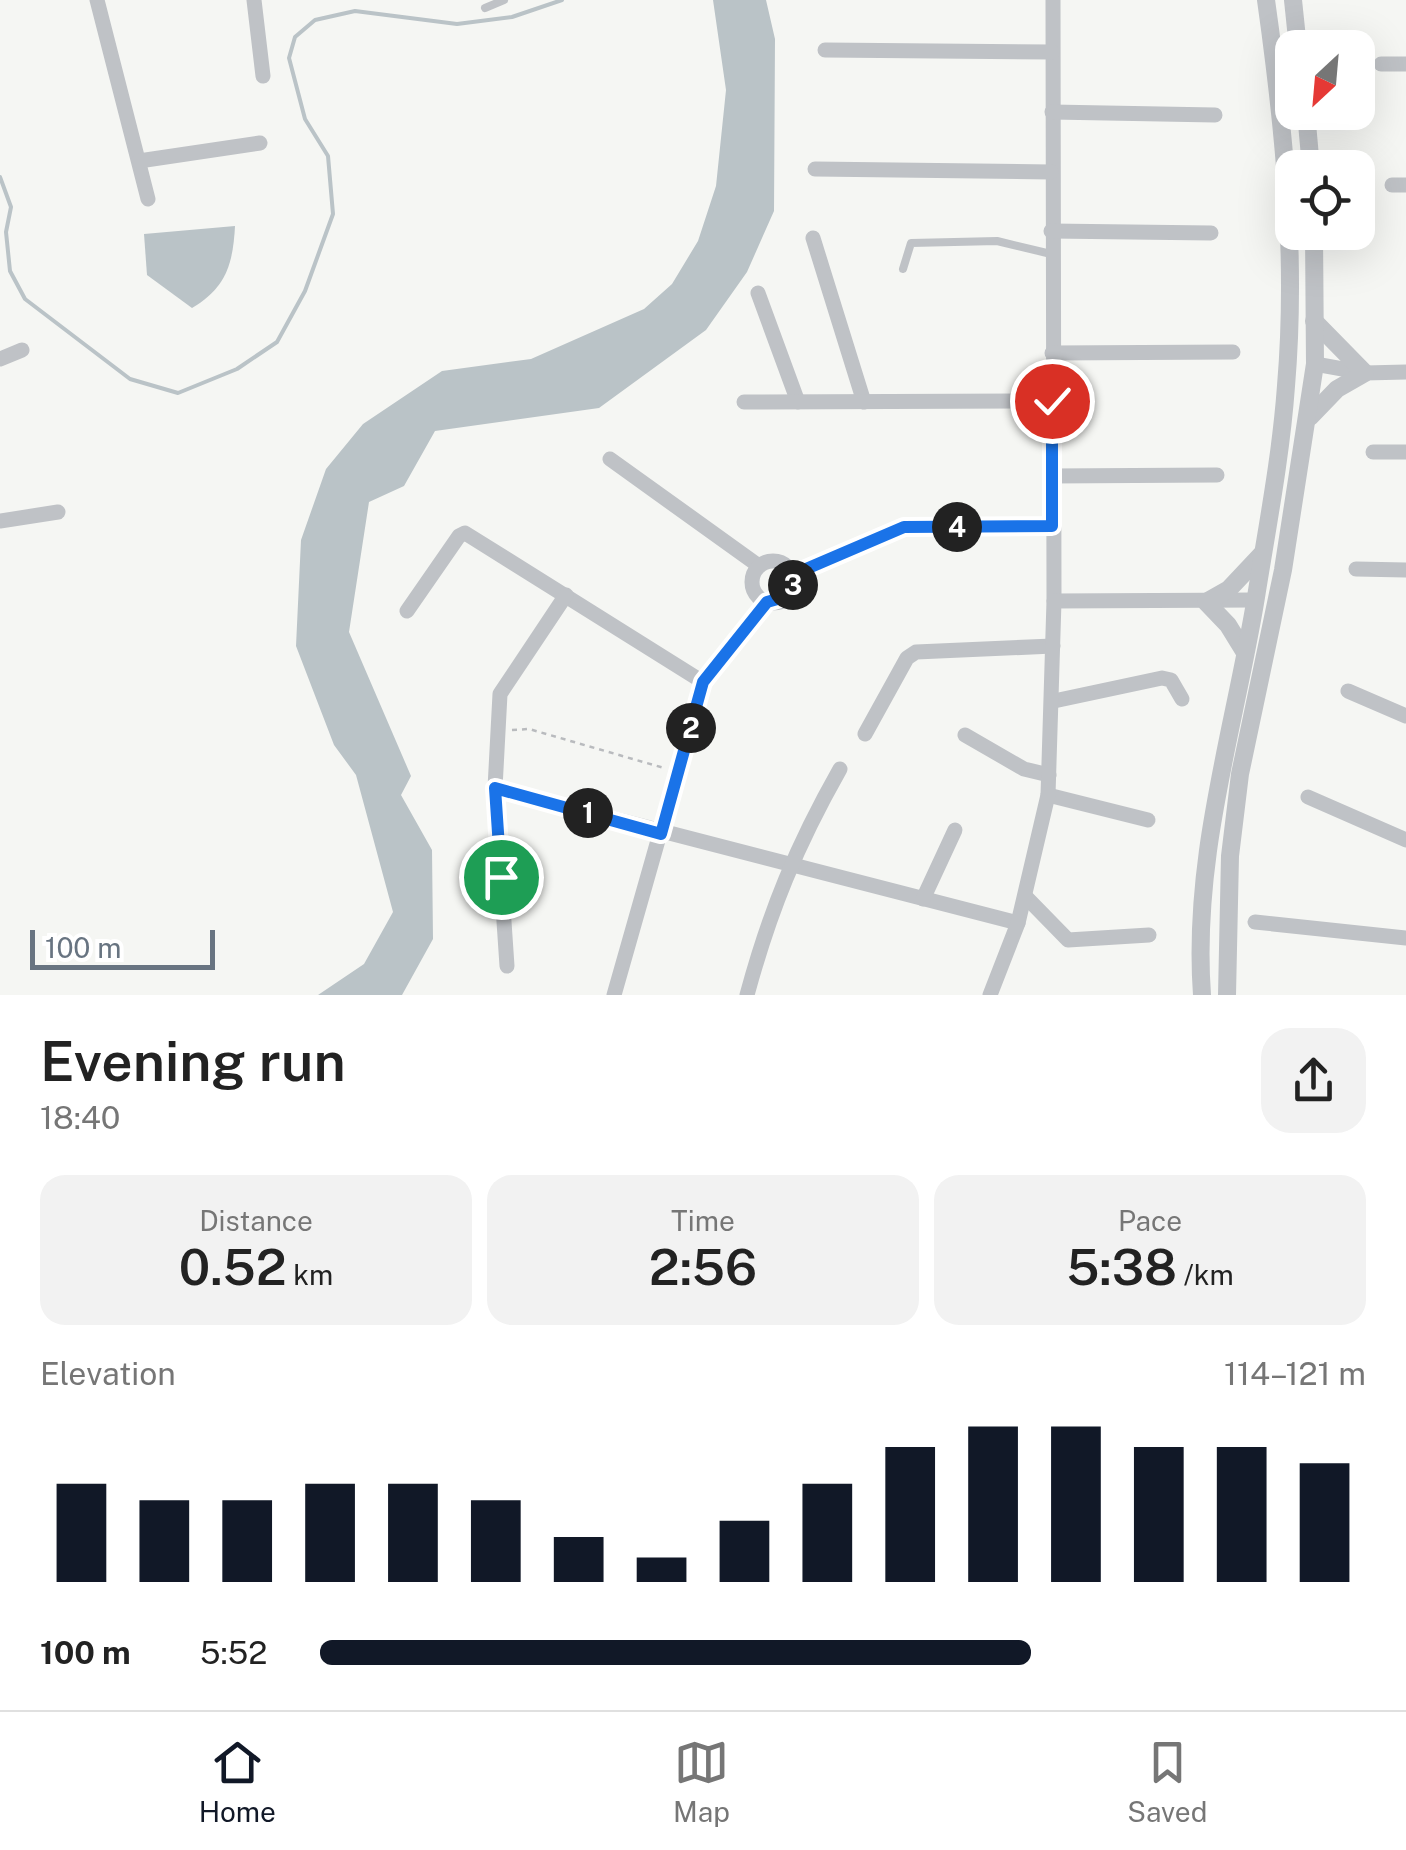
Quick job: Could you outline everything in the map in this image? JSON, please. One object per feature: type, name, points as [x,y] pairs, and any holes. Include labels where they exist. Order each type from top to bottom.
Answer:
[{"type":"street","points":[[97,0],[148,199]]},
{"type":"street","points":[[254,0],[263,76]]},
{"type":"street","points":[[990,995],[1018,923],[1048,795],[1054,702],[1052,0]]},
{"type":"street","points":[[1202,995],[1206,849],[1255,600],[1286,388],[1290,293],[1285,132],[1266,0]]},
{"type":"street","points":[[1293,0],[1296,30]]},
{"type":"street","points":[[825,50],[1052,52]]},
{"type":"street","points":[[1381,64],[1406,64]]},
{"type":"street","points":[[1052,112],[1214,115]]},
{"type":"street","points":[[139,160],[260,142]]},
{"type":"street","points":[[814,168],[1051,172]]},
{"type":"street","points":[[1051,231],[1211,233]]},
{"type":"street","points":[[813,238],[864,402]]},
{"type":"street","points":[[1227,995],[1230,856],[1240,774],[1283,570],[1315,364],[1314,250]]},
{"type":"street","points":[[758,293],[798,402]]},
{"type":"street","points":[[1290,293],[1299,306],[1304,349],[1315,364],[1365,372],[1406,372]]},
{"type":"street","points":[[1314,321],[1365,372]]},
{"type":"street","points":[[0,359],[22,350]]},
{"type":"street","points":[[1052,353],[1233,352]]},
{"type":"street","points":[[1308,420],[1337,389],[1365,372]]},
{"type":"street","points":[[744,402],[1052,401]]},
{"type":"street","points":[[1373,452],[1406,452]]},
{"type":"street","points":[[610,459],[759,566],[778,562],[792,575]]},
{"type":"street","points":[[1052,476],[1217,475]]},
{"type":"street","points":[[0,521],[58,512]]},
{"type":"street","points":[[792,575],[904,527],[1052,526]]},
{"type":"street","points":[[407,610],[465,533],[703,682]]},
{"type":"street","points":[[1206,602],[1228,589],[1262,555]]},
{"type":"street","points":[[759,566],[752,587],[767,602]]},
{"type":"street","points":[[1356,569],[1406,570]]},
{"type":"street","points":[[1054,601],[1255,600],[1270,589],[1283,570]]},
{"type":"street","points":[[614,995],[703,682],[767,602],[788,596],[792,575]]},
{"type":"street","points":[[506,966],[495,788],[500,694],[566,595]]},
{"type":"street","points":[[1206,602],[1228,625],[1244,651]]},
{"type":"street","points":[[865,734],[907,658],[916,652],[1053,646]]},
{"type":"street","points":[[1054,702],[1162,678],[1171,680],[1182,699]]},
{"type":"street","points":[[1348,691],[1406,716]]},
{"type":"street","points":[[964,735],[1024,769],[1049,775]]},
{"type":"street","points":[[747,995],[788,866],[840,769]]},
{"type":"street","points":[[495,788],[661,834],[1018,923]]},
{"type":"street","points":[[1048,795],[1148,820]]},
{"type":"street","points":[[1308,797],[1406,840]]},
{"type":"street","points":[[922,899],[955,830]]},
{"type":"street","points":[[1025,896],[1068,940],[1149,935]]},
{"type":"street","points":[[1255,922],[1406,938]]},
{"type":"lane","points":[[484,8],[504,0]]},
{"type":"lane","points":[[903,269],[911,243],[997,242],[1051,254]]},
{"type":"path","points":[[496,731],[529,729],[680,772]]},
{"type":"shaded area","points":[[713,0],[766,0],[775,39],[774,211],[747,272],[706,330],[599,408],[435,431],[404,486],[369,502],[349,632],[411,776],[401,795],[432,850],[433,939],[402,995],[318,995],[364,964],[393,912],[356,775],[334,745],[296,646],[301,540],[326,469],[363,424],[442,371],[531,359],[644,309],[672,284],[698,241],[716,186],[726,90]]},
{"type":"shaded area","points":[[235,226],[226,274],[213,292],[192,308],[147,275],[144,234]]},
{"type":"waterway","points":[[0,177],[11,207],[6,232],[10,271],[25,299],[130,379],[178,393],[237,369],[277,342],[305,291],[333,214],[328,156],[305,119],[289,58],[295,37],[315,20],[355,11],[457,24],[512,17],[562,0]]},
{"type":"route","points":[[501,877],[495,788],[661,834],[703,682],[767,602],[780,602],[788,596],[793,588],[792,575],[885,531],[904,527],[1052,526],[1052,401]]}]
